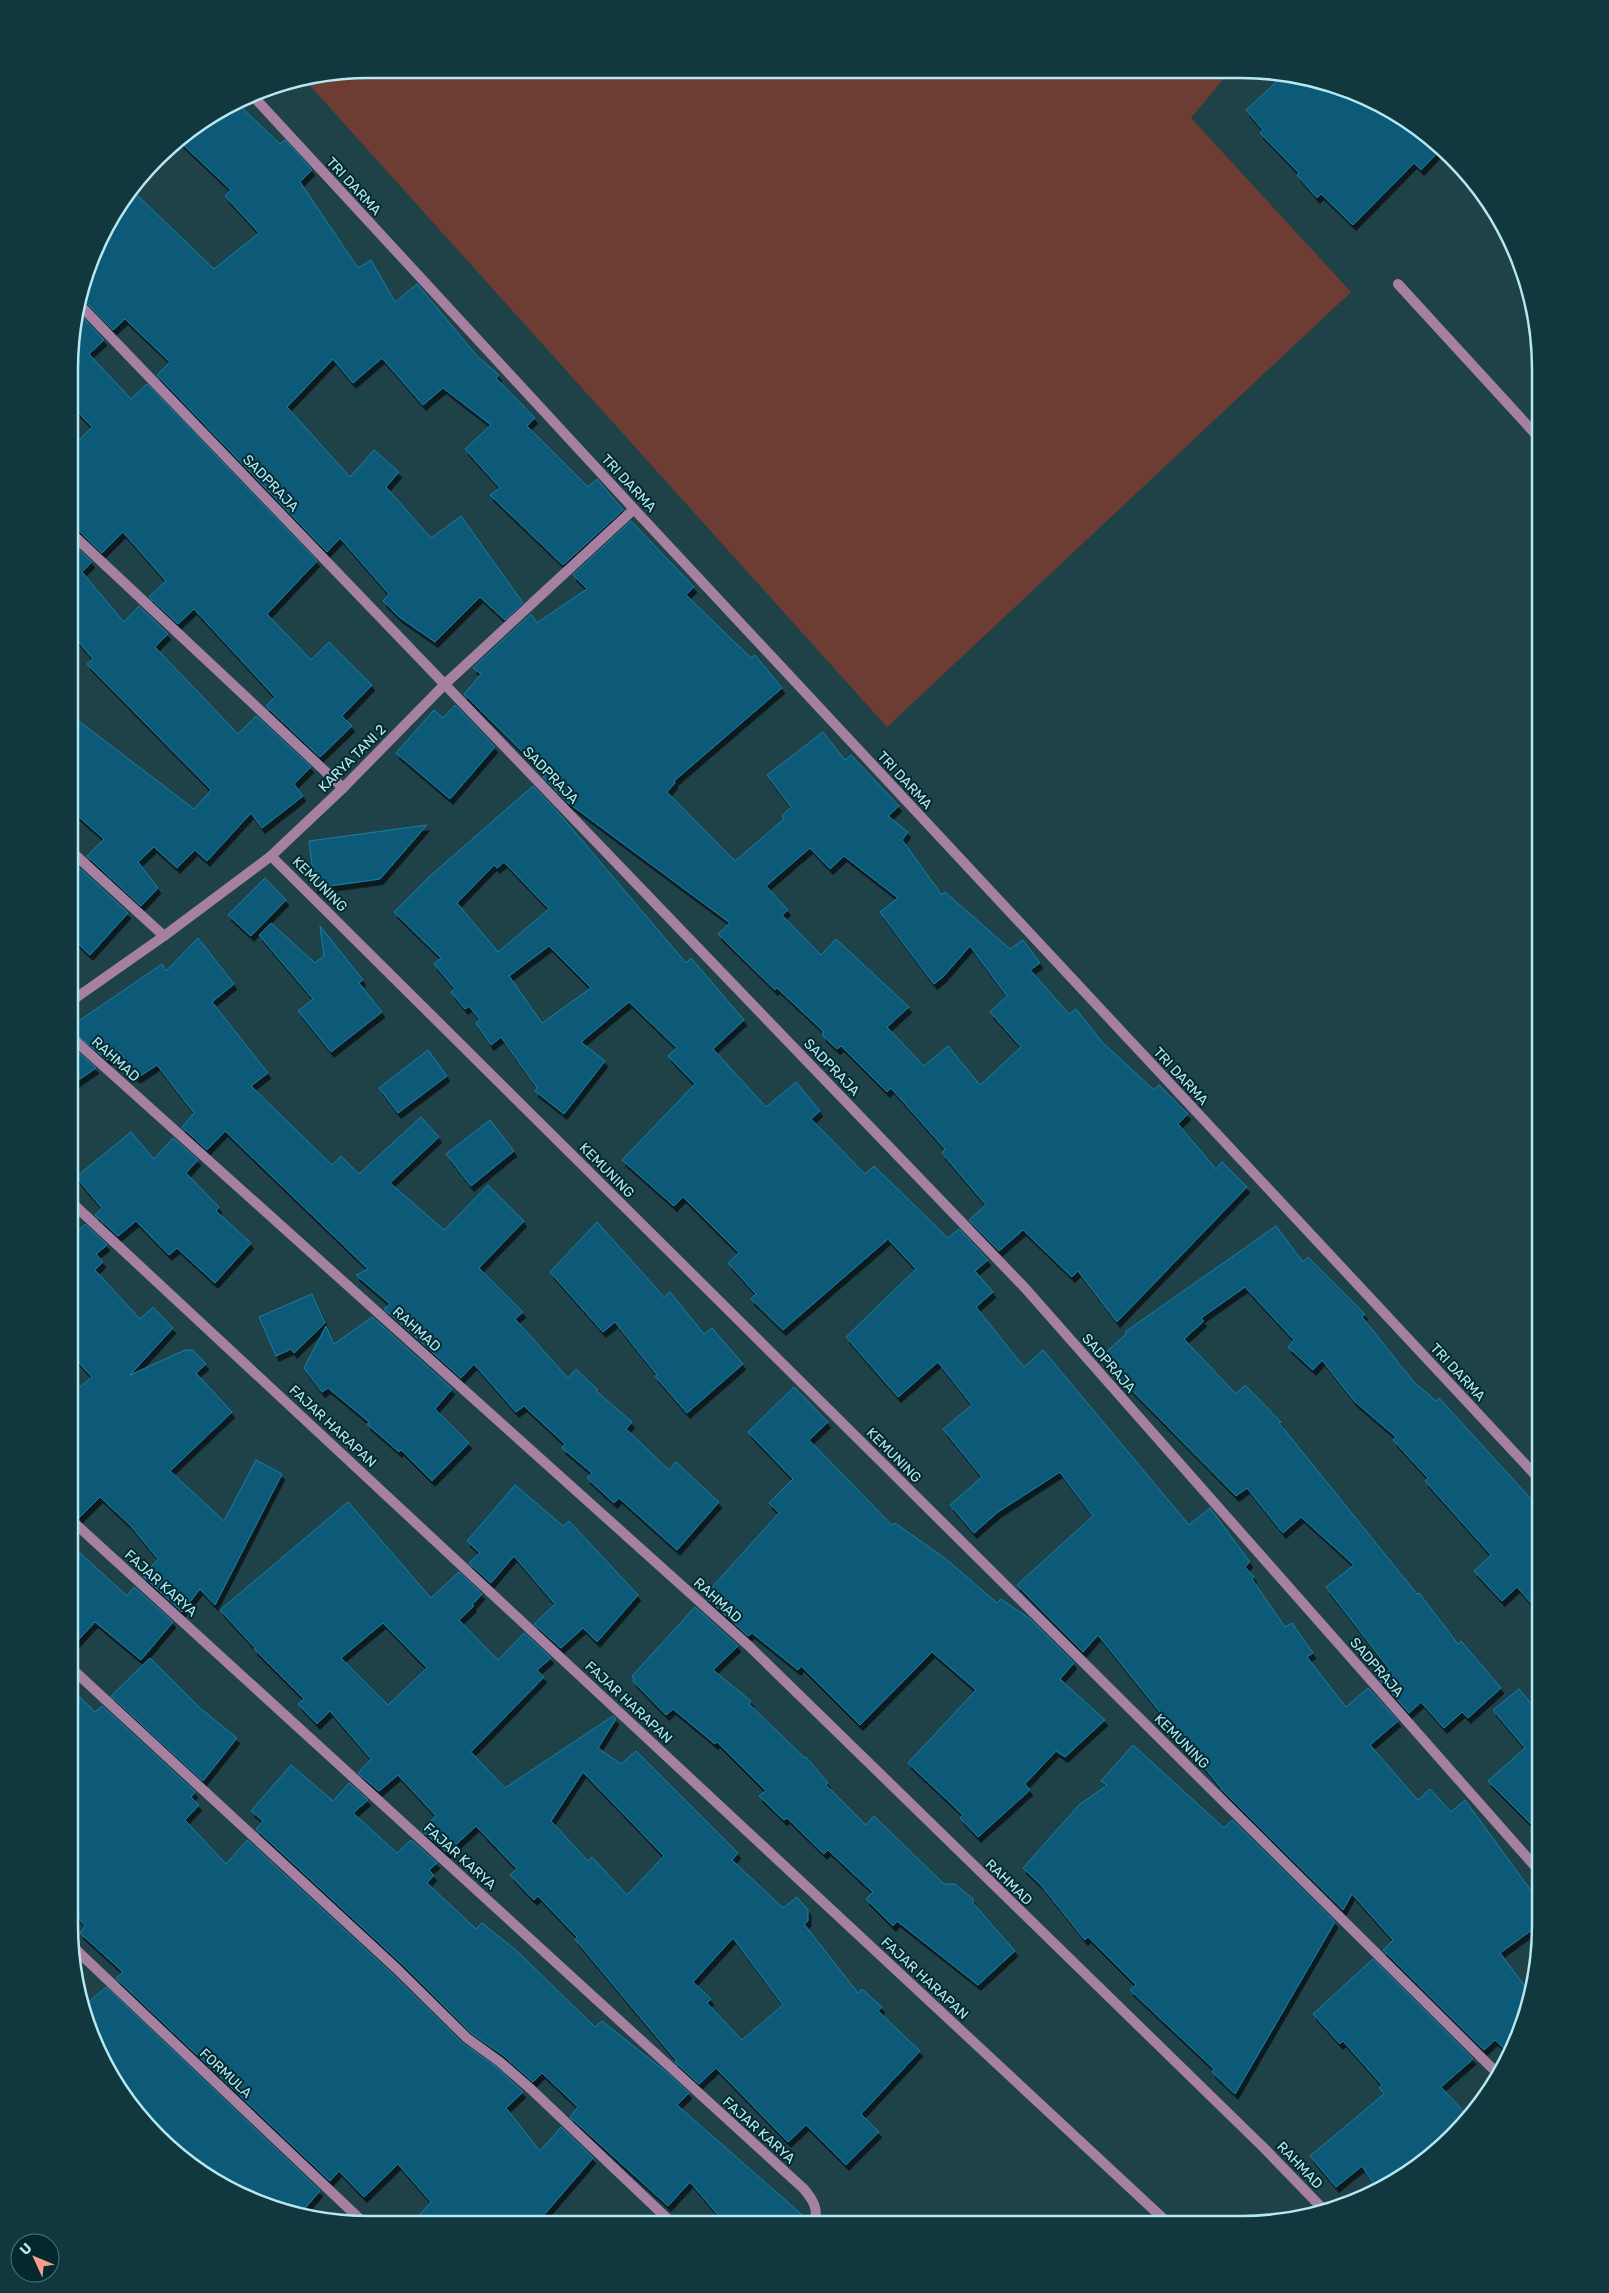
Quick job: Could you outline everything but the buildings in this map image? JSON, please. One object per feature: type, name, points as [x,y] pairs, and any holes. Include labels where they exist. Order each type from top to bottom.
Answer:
[{"type":"street","name":"TRI DARMA","points":[[257,100],[634,509],[1532,1471]]},
{"type":"street","points":[[1398,284],[1532,430]]},
{"type":"street","name":"SADPRAJA","points":[[84,309],[1025,1288],[1532,1863]]},
{"type":"street","name":"KARYA TANI 2","points":[[77,997],[164,936],[271,856],[343,788],[445,684],[634,509]]},
{"type":"street","points":[[77,540],[343,788]]},
{"type":"street","name":"KEMUNING","points":[[271,856],[1493,2069]]},
{"type":"street","points":[[77,857],[164,936]]},
{"type":"street","name":"RAHMAD","points":[[77,1042],[749,1646],[1264,2148],[1319,2205]]},
{"type":"street","name":"FAJAR HARAPAN","points":[[77,1208],[1160,2216]]},
{"type":"street","name":"FAJAR KARYA","points":[[77,1525],[804,2189],[814,2200],[817,2216]]},
{"type":"street","points":[[77,1673],[368,1942],[467,2038],[500,2062],[532,2090],[665,2216]]},
{"type":"street","name":"FORMULA","points":[[79,1952],[356,2215]]},
{"type":"shaded area","points":[[349,78],[1224,78],[1191,118],[1351,292],[887,727],[308,84]]}]
